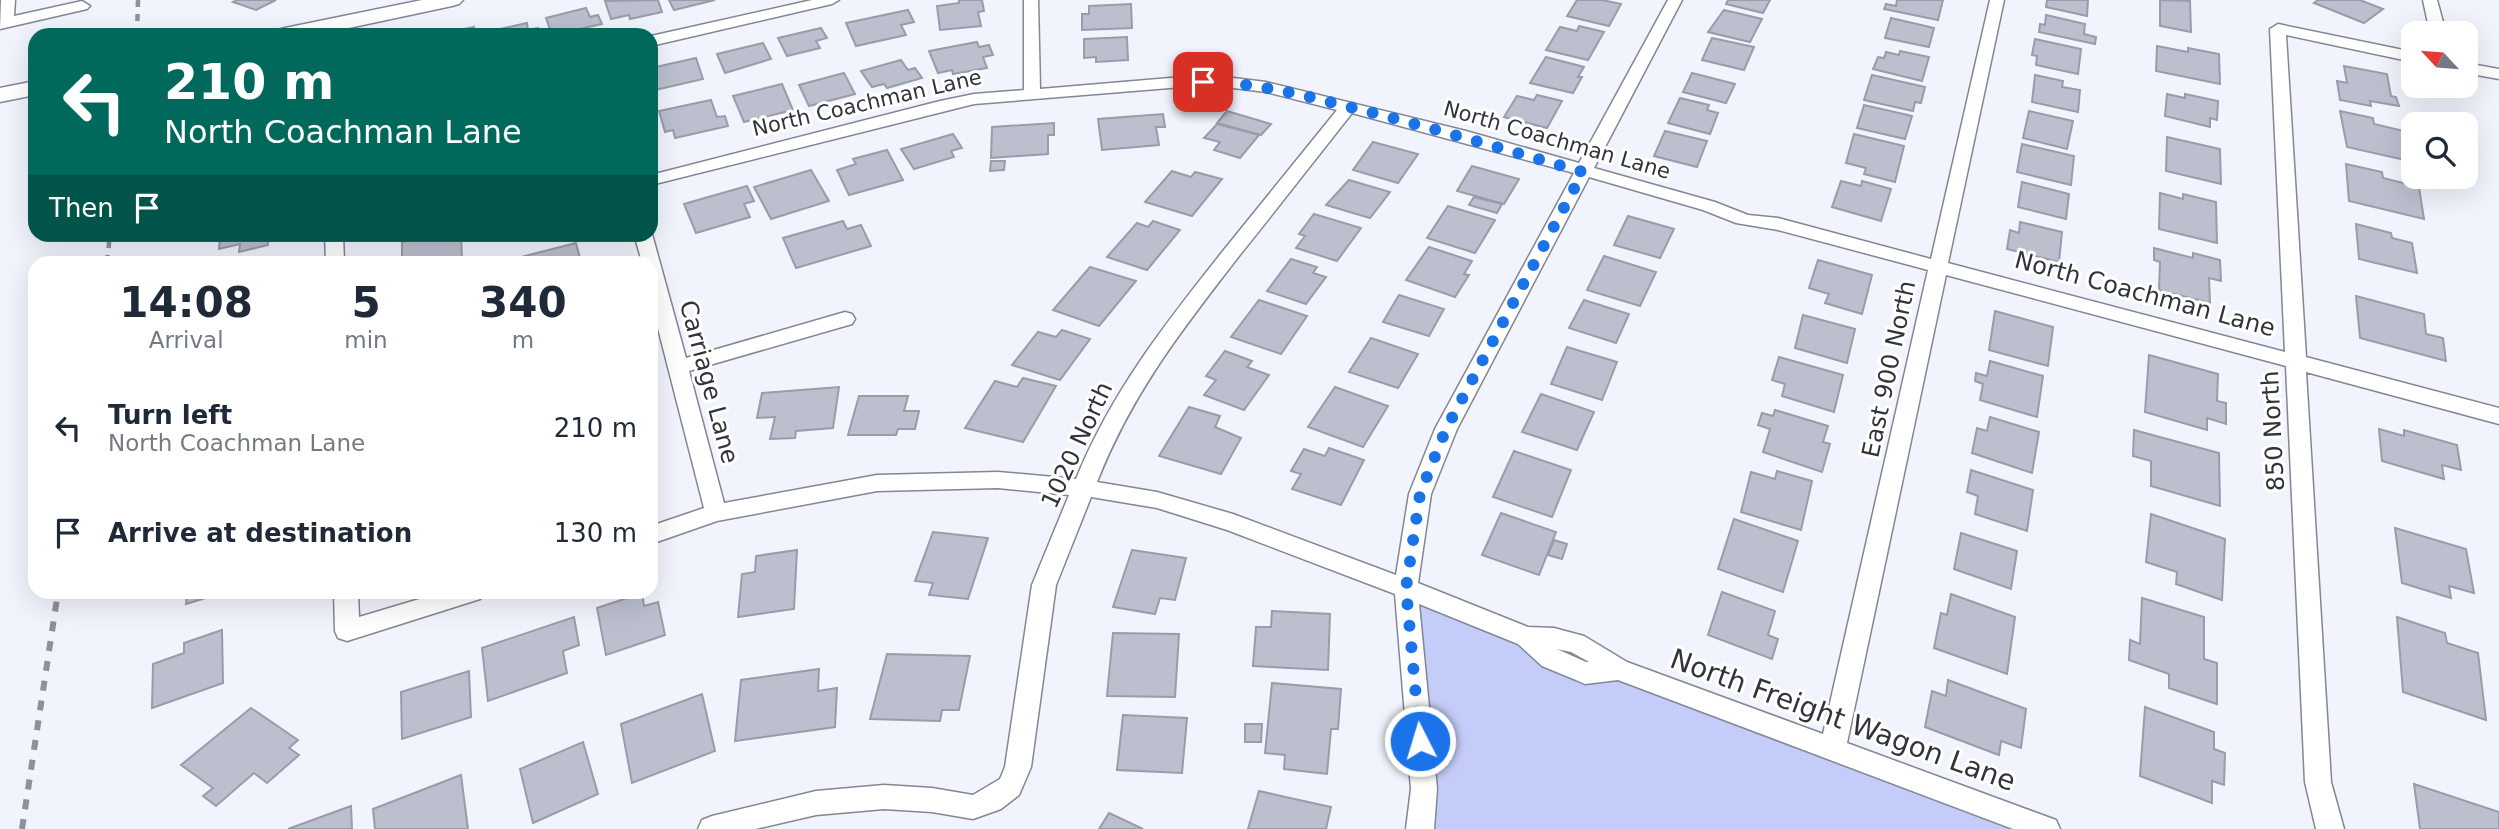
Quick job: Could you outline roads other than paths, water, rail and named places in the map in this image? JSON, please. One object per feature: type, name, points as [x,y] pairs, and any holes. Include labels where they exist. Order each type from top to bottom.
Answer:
[{"type":"street","points":[[8,0],[3,23],[82,6]]},
{"type":"street","points":[[318,28],[452,0]]},
{"type":"street","points":[[658,39],[832,0]]},
{"type":"street","points":[[1031,0],[1032,93]]},
{"type":"street","points":[[1420,829],[1424,789],[1406,588],[1420,494],[1446,429],[1675,0]]},
{"type":"street","name":"East 900 North","points":[[1832,750],[1997,0]]},
{"type":"street","points":[[2430,0],[2435,21]]},
{"type":"street","name":"850 North","points":[[2330,829],[2319,782],[2278,29],[2401,55]]},
{"type":"street","points":[[2478,70],[2499,74]]},
{"type":"street","name":"North Coachman Lane","points":[[658,178],[946,104],[1032,93],[1182,82],[1225,82],[1266,87],[1460,135],[1709,206],[1760,225],[1778,224],[2499,416]]},
{"type":"street","points":[[0,95],[28,89]]},
{"type":"street","name":"1020 North","points":[[712,829],[816,803],[884,797],[932,800],[973,807],[992,800],[1010,787],[1018,766],[1044,585],[1104,438],[1131,388],[1162,342],[1348,107]]},
{"type":"street","name":"Carriage Lane","points":[[658,290],[716,513]]},
{"type":"street","points":[[678,367],[845,319]]},
{"type":"street","name":"North Freight Wagon Lane","points":[[658,533],[716,513],[877,483],[998,480],[1084,488],[1157,500],[1233,523],[1406,588],[1527,637],[1551,659],[1585,673],[1618,669],[2046,829]]},
{"type":"street","points":[[346,599],[347,631],[450,599]]},
{"type":"railway","points":[[137,28],[138,0]]},
{"type":"railway","points":[[108,256],[109,242]]},
{"type":"railway","points":[[22,829],[57,599]]}]
